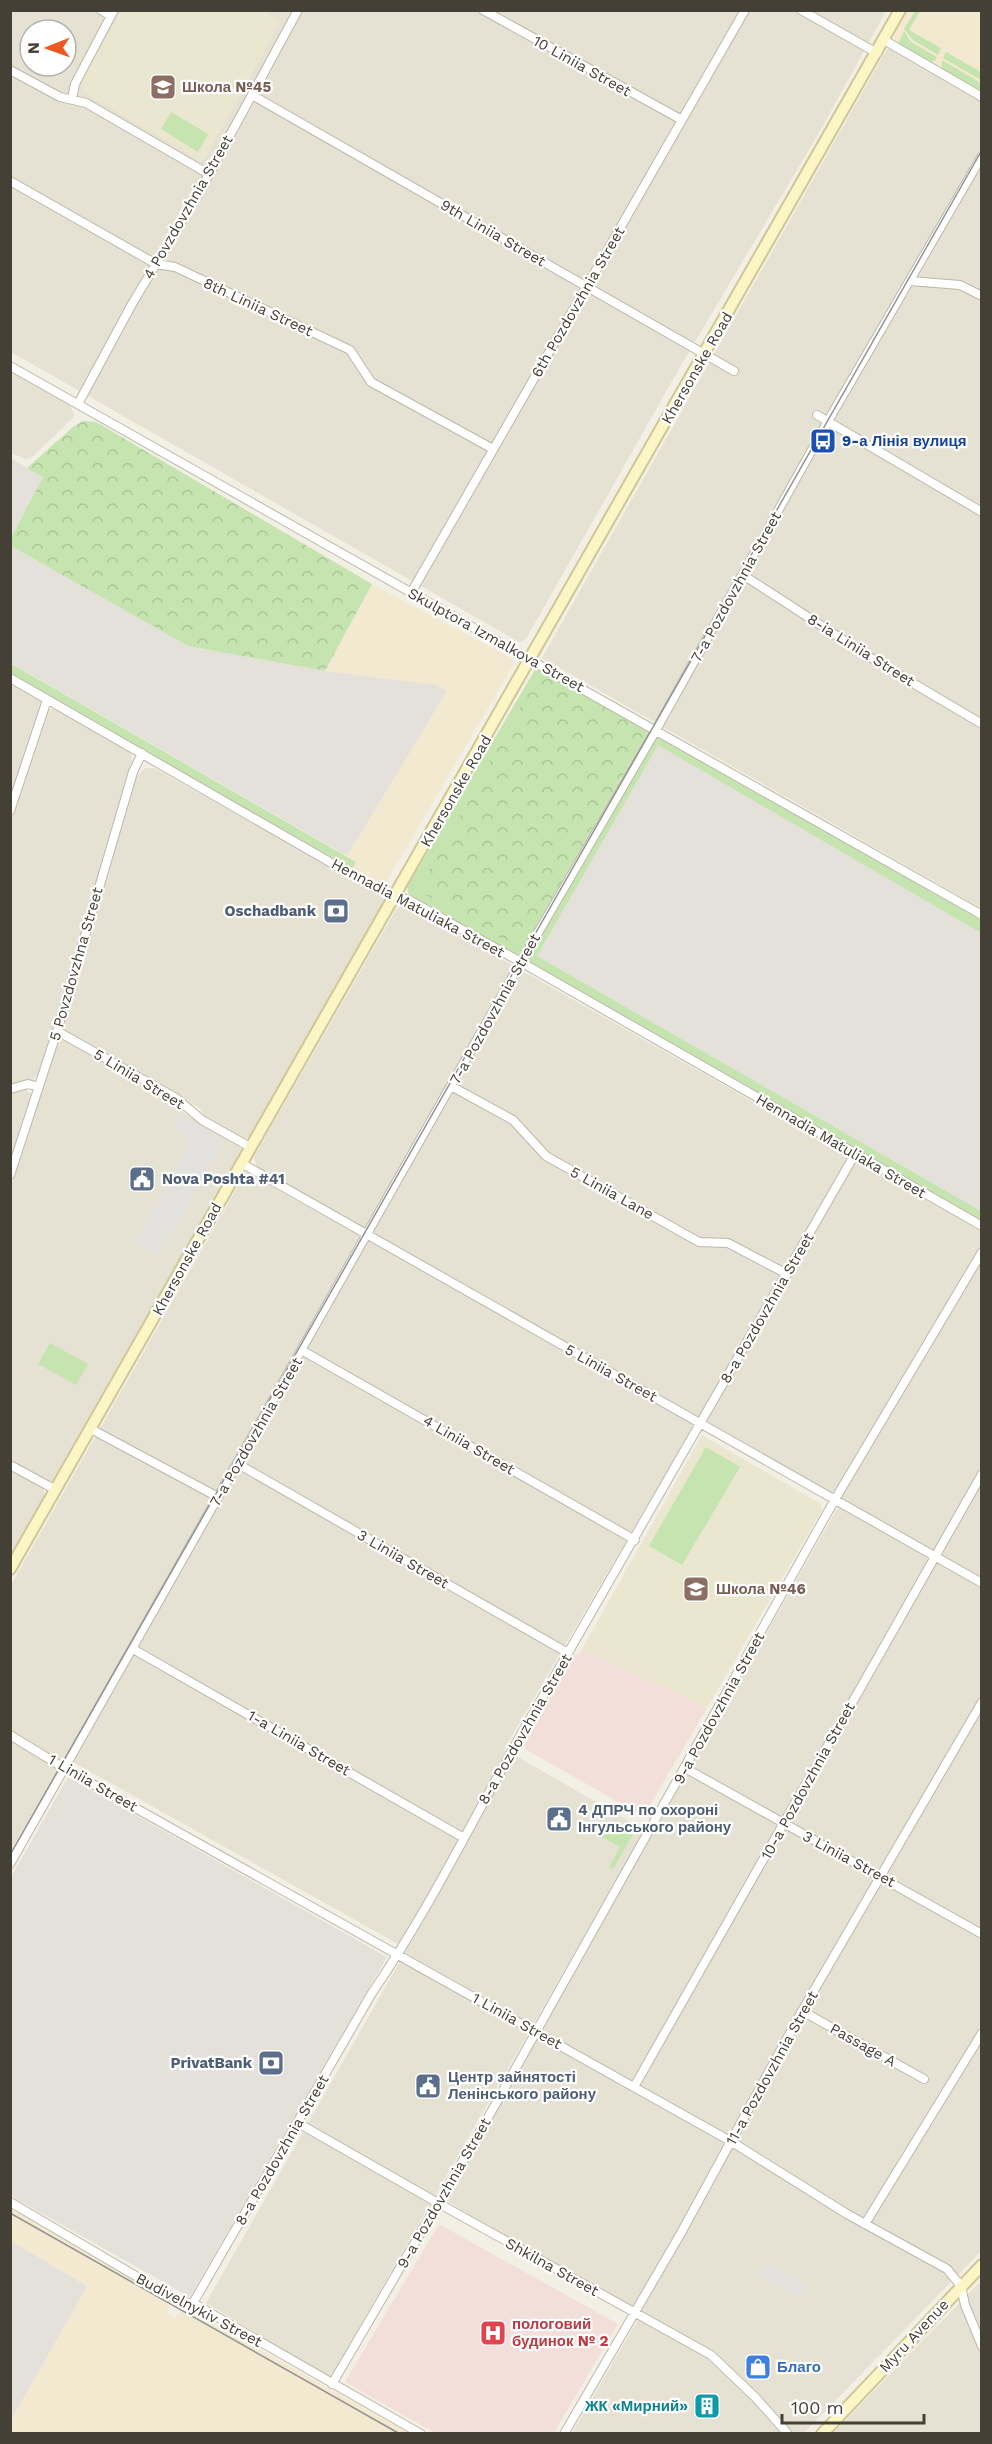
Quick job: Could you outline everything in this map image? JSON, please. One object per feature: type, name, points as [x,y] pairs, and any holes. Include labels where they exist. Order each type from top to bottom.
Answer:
[{"type":"main road","name":"Khersonske Road","points":[[10,1569],[532,659],[900,10]]},
{"type":"main road","name":"Myru Avenue","points":[[822,2433],[981,2265]]},
{"type":"street","points":[[72,99],[75,84],[113,13],[101,10]]},
{"type":"street","name":"10 Liniia Street","points":[[483,10],[682,120]]},
{"type":"street","name":"6th Pozdovzhnia Street","points":[[411,593],[745,10]]},
{"type":"street","points":[[801,10],[876,53]]},
{"type":"street","name":"4 Povzdovzhnia Street","points":[[78,404],[197,195],[294,12]]},
{"type":"street","points":[[884,40],[981,97]]},
{"type":"street","points":[[10,70],[50,92],[86,103],[207,173]]},
{"type":"street","name":"9th Liniia Street","points":[[252,95],[734,371]]},
{"type":"street","name":"7-a Pozdovzhnia Street","points":[[10,1864],[303,1351],[520,962],[656,730],[828,421],[981,156]]},
{"type":"street","name":"8th Liniia Street","points":[[10,181],[156,264],[175,267],[350,350],[371,382],[493,449]]},
{"type":"street","points":[[910,281],[960,285],[981,297]]},
{"type":"street","name":"Skulptora Izmalkova Street","points":[[10,366],[532,659],[981,915]]},
{"type":"street","points":[[817,415],[981,512]]},
{"type":"street","name":"8-ia Liniia Street","points":[[742,575],[879,663],[981,724]]},
{"type":"street","name":"Hennadia Matuliaka Street","points":[[10,678],[375,888],[409,900],[981,1226]]},
{"type":"street","points":[[10,811],[47,700]]},
{"type":"street","name":"5 Povzdovzhna Street","points":[[10,1175],[57,1031],[133,772],[142,753]]},
{"type":"street","name":"5 Liniia Street","points":[[57,1031],[176,1098],[202,1120],[250,1147]]},
{"type":"street","points":[[10,1089],[28,1084],[39,1087]]},
{"type":"street","name":"5 Liniia Lane","points":[[451,1086],[513,1120],[546,1156],[699,1242],[728,1243],[787,1274]]},
{"type":"street","name":"8-a Pozdovzhnia Street","points":[[193,2304],[372,1993],[399,1955],[568,1653],[855,1154]]},
{"type":"street","name":"5 Liniia Street","points":[[241,1163],[834,1502],[981,1583]]},
{"type":"street","name":"9-a Pozdovzhnia Street","points":[[332,2384],[486,2121],[834,1502],[981,1251]]},
{"type":"street","name":"4 Liniia Street","points":[[303,1351],[635,1540]]},
{"type":"street","points":[[91,1429],[218,1497]]},
{"type":"street","name":"3 Liniia Street","points":[[238,1464],[568,1653]]},
{"type":"street","points":[[10,1465],[56,1490]]},
{"type":"street","name":"10-a Pozdovzhnia Street","points":[[634,2087],[981,1474]]},
{"type":"street","name":"1-a Liniia Street","points":[[133,1649],[464,1838]]},
{"type":"street","name":"11-a Pozdovzhnia Street","points":[[564,2433],[732,2142],[802,2011],[981,1702]]},
{"type":"street","name":"1 Liniia Street","points":[[10,1735],[64,1768],[732,2142],[865,2224],[947,2269],[961,2286]]},
{"type":"street","name":"3 Liniia Street","points":[[685,1768],[981,1934]]},
{"type":"street","name":"Passage A","points":[[802,2011],[924,2079]]},
{"type":"street","points":[[865,2224],[981,2033]]},
{"type":"street","name":"Shkilna Street","points":[[298,2123],[711,2355],[755,2397],[788,2433]]},
{"type":"street","name":"Budivelnykiv Street","points":[[10,2202],[163,2292],[181,2302],[193,2304],[421,2433]]},
{"type":"street","points":[[961,2286],[965,2305],[981,2346]]},
{"type":"shaded area","points":[[11,11],[886,11],[820,131],[680,367],[526,639],[519,642],[11,352]]},
{"type":"shaded area","name":"Школа №45","points":[[121,11],[262,11],[281,21],[204,160],[200,161],[85,93],[81,82]]},
{"type":"shaded area","points":[[907,11],[981,11],[981,92],[894,41],[894,33]]},
{"type":"shaded area","points":[[887,49],[981,102],[981,908],[542,658]]},
{"type":"shaded area","points":[[11,371],[70,405],[74,414],[73,418],[31,458],[26,459],[11,453]]},
{"type":"shaded area","points":[[11,458],[43,477],[11,538]]},
{"type":"shaded area","points":[[11,546],[188,646],[325,671],[436,685],[447,691],[347,856],[11,663]]},
{"type":"shaded area","points":[[372,584],[511,658],[514,664],[385,884],[376,885],[352,869],[356,862],[347,856],[447,691],[435,685],[325,671]]},
{"type":"shaded area","points":[[11,682],[41,702],[11,800]]},
{"type":"shaded area","points":[[49,709],[54,709],[126,748],[131,754],[132,764],[40,1072],[33,1080],[11,1086],[11,822]]},
{"type":"shaded area","points":[[658,744],[981,933],[981,1211],[537,956]]},
{"type":"shaded area","points":[[145,768],[154,768],[380,895],[384,900],[383,906],[247,1138],[242,1138],[204,1117],[201,1109],[66,1032],[62,1026],[135,778]]},
{"type":"shaded area","points":[[402,905],[408,906],[981,1231],[981,1578],[257,1168],[254,1157],[397,908]]},
{"type":"shaded area","points":[[60,1037],[174,1100],[185,1114],[242,1149],[52,1481],[47,1481],[11,1460],[11,1186],[57,1040]]},
{"type":"shaded area","points":[[25,1089],[32,1098],[11,1163],[11,1094]]},
{"type":"shaded area","points":[[181,1114],[224,1140],[165,1245],[157,1254],[135,1242],[190,1146],[188,1137],[173,1128]]},
{"type":"shaded area","points":[[246,1172],[691,1423],[693,1427],[504,1749],[645,1830],[330,2378],[206,2303],[407,1949],[66,1758],[11,1851],[11,1585]]},
{"type":"shaded area","name":"Школа №46","points":[[702,1435],[821,1504],[822,1510],[707,1708],[582,1649]]},
{"type":"shaded area","points":[[11,1470],[42,1488],[44,1496],[11,1556]]},
{"type":"shaded area","points":[[838,1507],[981,1588],[981,2251],[804,2433],[572,2433],[642,2313],[445,2200]]},
{"type":"shaded area","points":[[582,1649],[707,1708],[646,1812],[636,1812],[525,1749],[525,1744],[575,1655],[578,1655]]},
{"type":"shaded area","points":[[68,1777],[387,1957],[190,2297],[11,2196],[11,1877]]},
{"type":"shaded area","points":[[11,2208],[167,2298],[171,2302],[167,2313],[175,2318],[183,2309],[191,2311],[409,2433],[11,2433],[11,2420],[87,2286],[11,2241]]},
{"type":"shaded area","name":"пологовий будинок № 2","points":[[439,2224],[618,2324],[554,2433],[435,2433],[345,2382]]},
{"type":"shaded area","points":[[11,2241],[87,2286],[11,2420]]},
{"type":"shaded area","points":[[766,2262],[808,2286],[801,2299],[759,2274]]},
{"type":"shaded area","points":[[981,2281],[981,2433],[833,2433]]},
{"type":"green space","points":[[915,11],[920,11],[909,30],[941,48],[938,55],[913,40],[904,29]]},
{"type":"green space","points":[[904,31],[911,42],[937,57],[935,61],[930,62],[898,44]]},
{"type":"green space","points":[[946,52],[981,72],[981,80],[943,58]]},
{"type":"green space","points":[[942,60],[981,83],[981,92],[942,69]]},
{"type":"green space","points":[[171,112],[208,134],[198,152],[161,129]]},
{"type":"green space","points":[[83,421],[96,422],[372,584],[325,671],[188,646],[11,546],[11,538],[43,477],[27,468],[73,427]]},
{"type":"green space","points":[[10,663],[356,862],[352,869],[11,675]]},
{"type":"green space","points":[[536,668],[547,673],[522,951],[647,732],[645,728],[981,920],[981,933],[658,745],[537,956],[981,1211],[981,1222],[409,896],[407,887]]},
{"type":"green space","points":[[547,673],[645,728],[647,732],[522,951],[418,890],[539,674]]},
{"type":"green space","points":[[50,1343],[88,1364],[76,1385],[38,1364]]},
{"type":"green space","points":[[706,1447],[740,1467],[682,1565],[649,1546]]},
{"type":"green space","points":[[625,1825],[635,1831],[613,1869],[609,1867],[620,1847],[597,1834],[601,1827],[620,1834]]},
{"type":"tram line","points":[[10,1855],[982,150]]},
{"type":"tram line","points":[[10,2213],[400,2434]]},
{"type":"place","name":"Школа №45","points":[[163,87]]},
{"type":"place","name":"9-а Лінія вулиця","points":[[823,441]]},
{"type":"place","name":"Oschadbank","points":[[336,911]]},
{"type":"place","name":"Nova Poshta #41","points":[[142,1179]]},
{"type":"place","name":"Школа №46","points":[[696,1589]]},
{"type":"place","name":"4 ДПРЧ по охороні Інгульського району","points":[[559,1819]]},
{"type":"place","name":"PrivatBank","points":[[271,2063]]},
{"type":"place","name":"Центр зайнятості Ленінського району","points":[[428,2086]]},
{"type":"place","name":"пологовий будинок № 2","points":[[493,2333]]},
{"type":"place","name":"Благо","points":[[758,2367]]},
{"type":"place","name":"ЖК «Мирний»","points":[[707,2406]]}]
